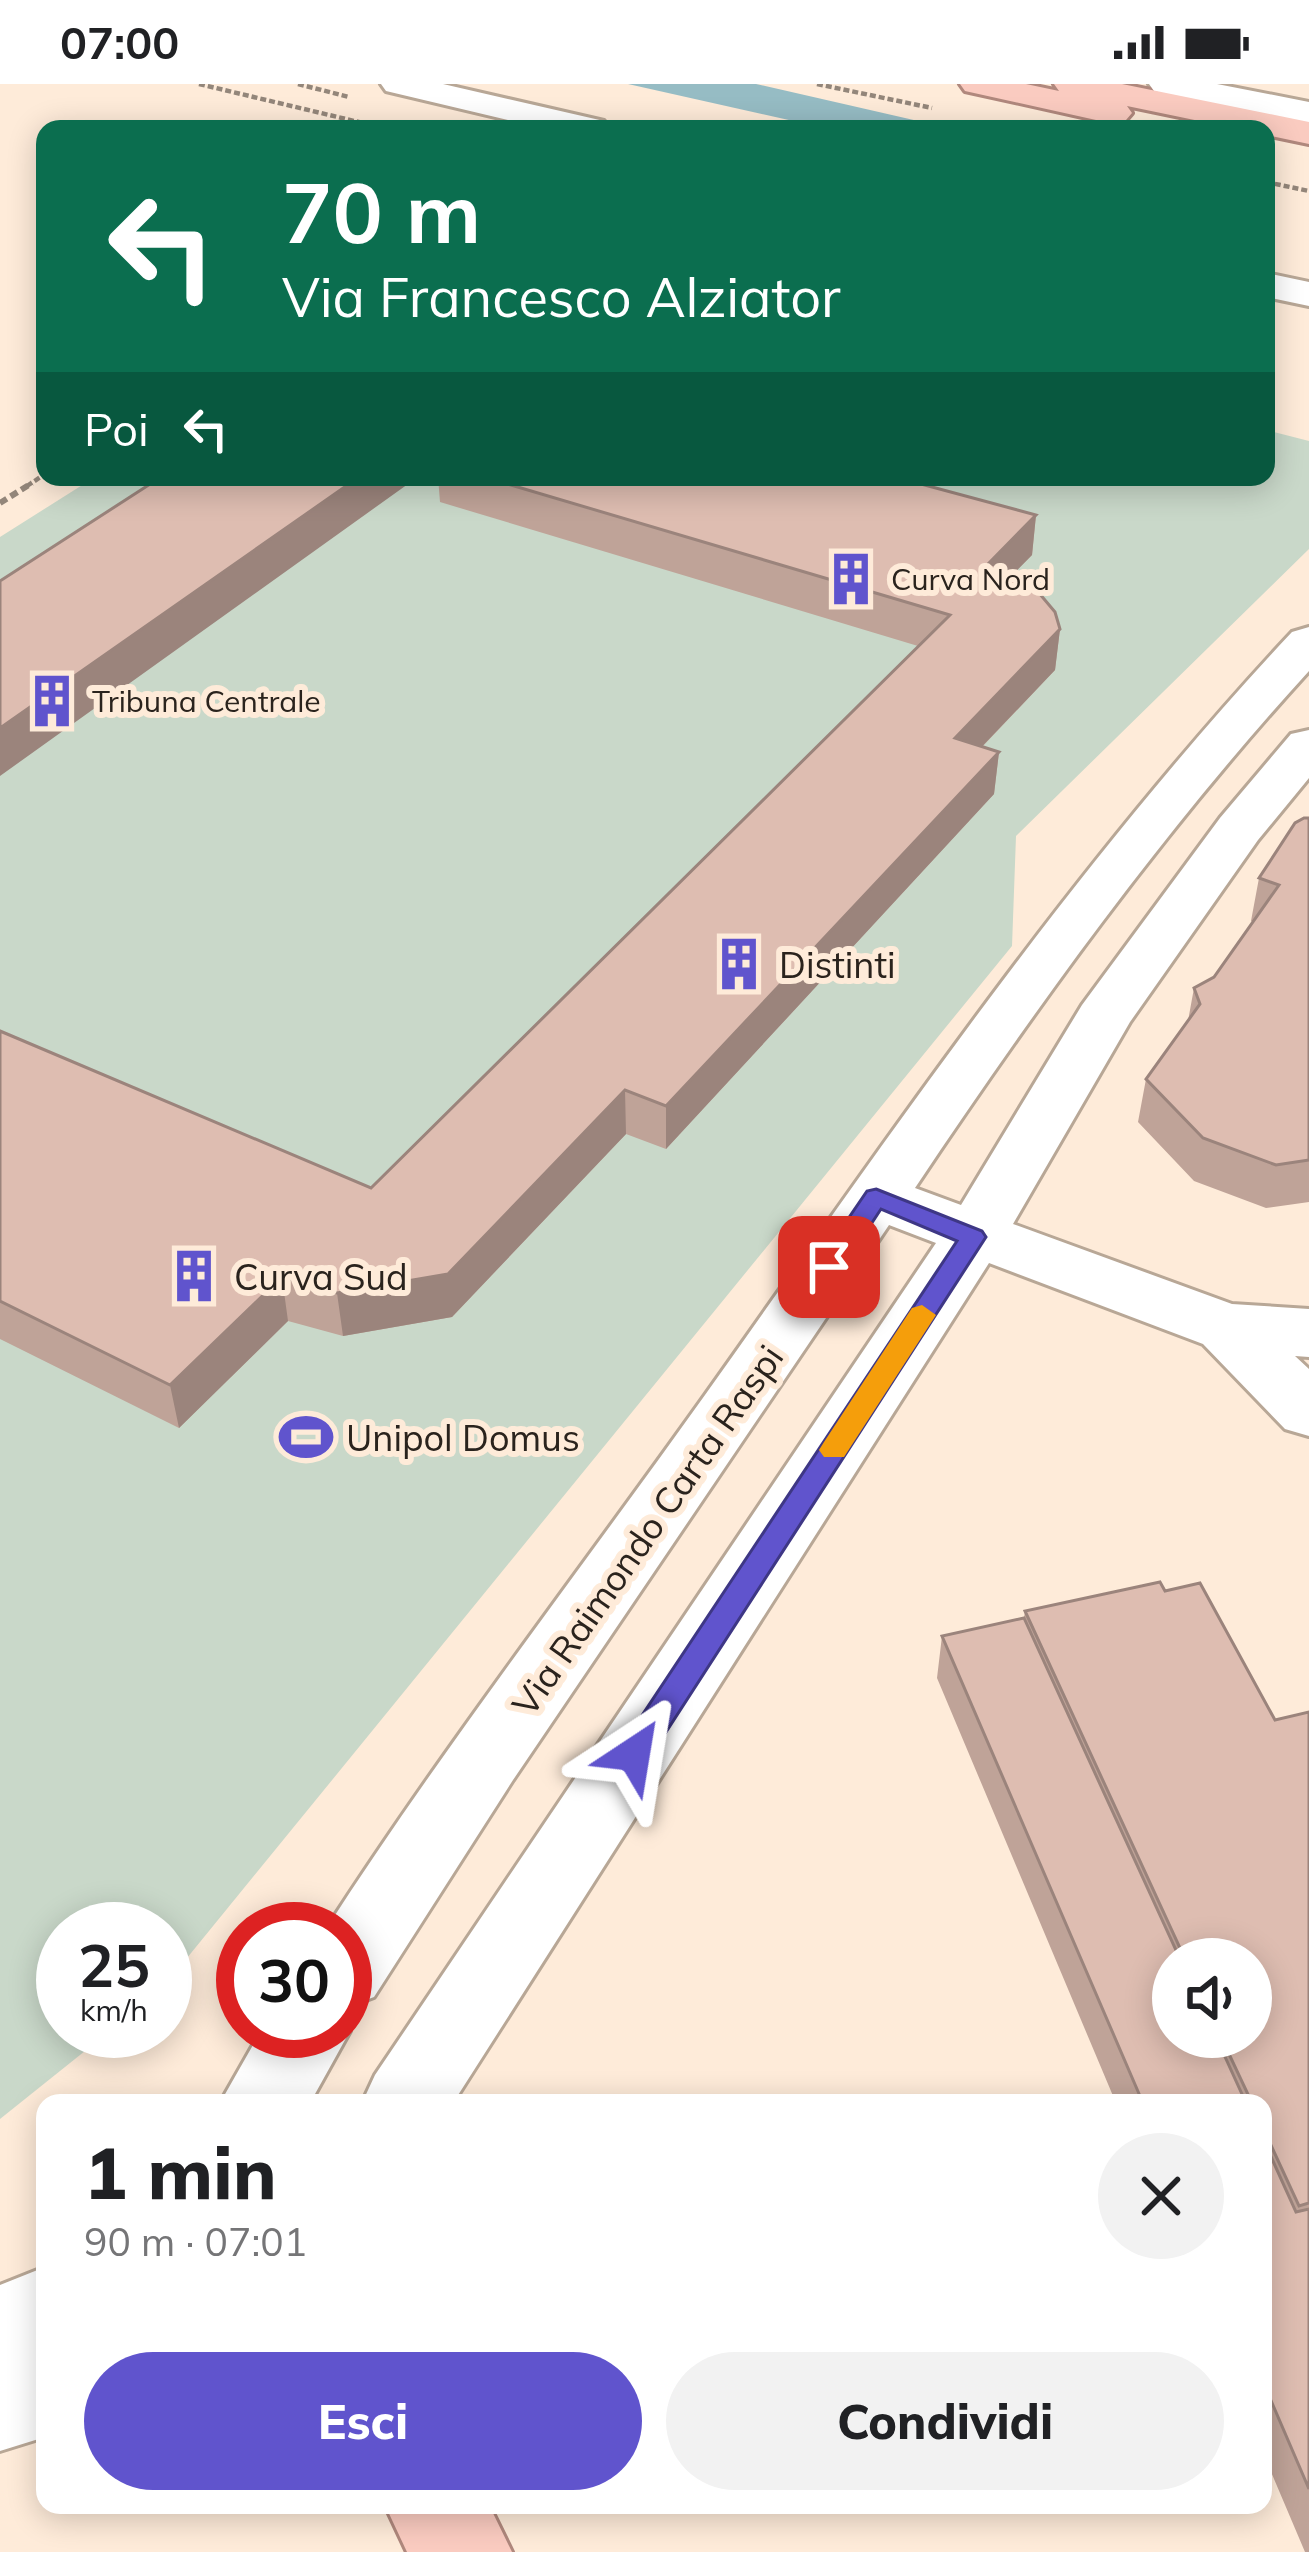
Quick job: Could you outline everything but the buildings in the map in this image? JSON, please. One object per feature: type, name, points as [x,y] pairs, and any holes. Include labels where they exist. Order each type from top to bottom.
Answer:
[{"type":"highway","points":[[977,84],[1147,120]]},
{"type":"highway","points":[[1071,84],[1242,120]]},
{"type":"highway","points":[[1275,127],[1309,134]]},
{"type":"highway","points":[[1275,147],[1309,154]]},
{"type":"highway","points":[[439,2514],[463,2552]]},
{"type":"street","points":[[398,84],[552,120]]},
{"type":"street","points":[[1166,84],[1309,112]]},
{"type":"street","points":[[1275,287],[1309,294]]},
{"type":"street","name":"Via Raimondo Carta Raspi","points":[[372,1931],[959,1073],[1121,857],[1223,733],[1309,642]]},
{"type":"street","points":[[412,2094],[973,1237],[1103,1018],[1240,829],[1309,746]]},
{"type":"street","points":[[876,1197],[1226,1328],[1309,1333]]},
{"type":"street","points":[[1226,1328],[1309,1411]]},
{"type":"street","points":[[269,2094],[291,2058]]},
{"type":"street","points":[[0,2330],[36,2316]]},
{"type":"street","points":[[0,2404],[36,2393]]},
{"type":"path","points":[[199,84],[348,120]]},
{"type":"path","points":[[817,84],[935,108]]},
{"type":"path","points":[[1275,184],[1309,191]]},
{"type":"path","points":[[0,503],[36,480]]},
{"type":"green space","name":"Unipol Domus","points":[[1275,432],[1309,441],[1309,549],[1016,836],[1012,946],[233,1902],[216,1902],[216,1922],[192,1952],[192,1902],[36,1902],[36,2058],[76,2058],[0,2119],[0,537],[81,486],[1275,486]]},
{"type":"water","points":[[628,84],[756,84],[914,120],[789,120]]},
{"type":"slow traffic","points":[[834,1450],[922,1315]]},
{"type":"place","name":"Curva Nord","points":[[851,579]]},
{"type":"place","name":"Tribuna Centrale","points":[[52,701]]},
{"type":"place","name":"Distinti","points":[[739,964]]},
{"type":"place","name":"Curva Sud","points":[[194,1276]]},
{"type":"place","name":"Unipol Domus","points":[[306,1437]]},
{"type":"route","points":[[634,1754],[973,1237],[876,1197],[829,1267]]}]
